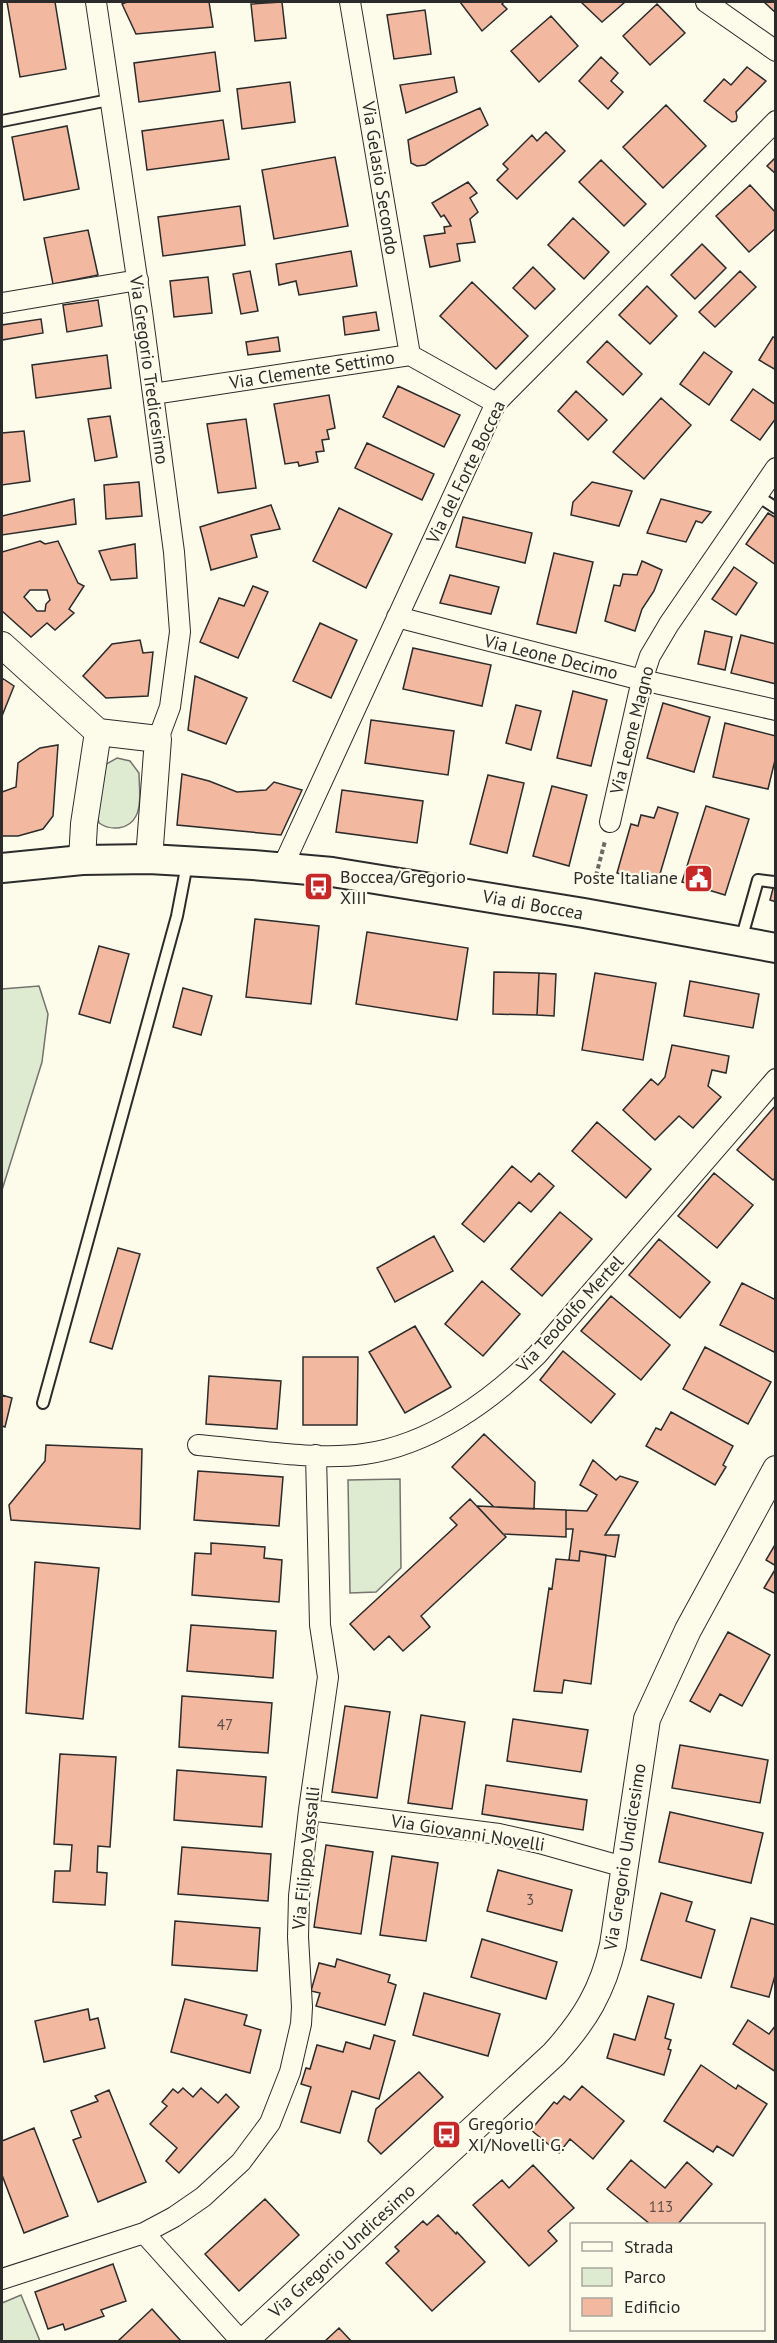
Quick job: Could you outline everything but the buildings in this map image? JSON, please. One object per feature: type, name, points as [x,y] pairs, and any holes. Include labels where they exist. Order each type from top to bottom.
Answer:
[{"type":"main road","name":"Via di Boccea","points":[[2,868],[82,861],[148,859],[282,867],[373,878],[776,948]]},
{"type":"street","name":"Via Gregorio Tredicesimo","points":[[96,2],[138,280],[174,552],[180,632],[170,707],[158,739]]},
{"type":"street","name":"Via Gelasio Secondo","points":[[350,2],[410,355]]},
{"type":"street","points":[[706,2],[776,51]]},
{"type":"street","name":"Via del Forte Boccea","points":[[282,867],[495,403],[776,121]]},
{"type":"street","points":[[2,303],[138,280]]},
{"type":"street","name":"Via Clemente Settimo","points":[[153,394],[410,355],[495,403]]},
{"type":"street","name":"Via Leone Magno","points":[[610,822],[642,680],[659,639],[776,468]]},
{"type":"street","name":"Via Leone Decimo","points":[[397,617],[642,680],[776,710]]},
{"type":"street","points":[[2,645],[98,732],[158,739],[148,859]]},
{"type":"street","points":[[82,861],[84,824],[98,732]]},
{"type":"street","name":"Via Teodolfo Mertel","points":[[198,1445],[316,1455],[365,1454],[392,1448],[420,1437],[466,1413],[537,1355],[776,1079]]},
{"type":"street","name":"Via Filippo Vassalli","points":[[2,2279],[144,2233],[174,2217],[223,2181],[260,2138],[283,2093],[301,2024],[299,1896],[328,1677],[320,1624],[316,1455]]},
{"type":"street","name":"Via Gregorio Undicesimo","points":[[243,2342],[554,2054],[591,2008],[609,1963],[643,1736],[651,1707],[688,1630],[776,1469]]},
{"type":"street","name":"Via Giovanni Novelli","points":[[309,1810],[499,1834],[624,1867]]},
{"type":"street","points":[[144,2233],[243,2342]]},
{"type":"lane","points":[[2,122],[109,100]]},
{"type":"lane","points":[[756,495],[776,508]]},
{"type":"lane","points":[[43,1403],[177,916],[187,861]]},
{"type":"lane","points":[[740,942],[758,880],[774,882]]},
{"type":"path","points":[[594,883],[610,822]]},
{"type":"green space","points":[[117,758],[130,761],[139,773],[140,800],[133,821],[114,828],[99,823],[97,815],[103,766]]},
{"type":"green space","points":[[39,986],[48,1014],[42,1062],[2,1190],[2,989]]},
{"type":"green space","points":[[400,1479],[401,1568],[376,1592],[350,1593],[348,1480]]},
{"type":"green space","points":[[21,2295],[40,2341],[2,2341],[2,2303]]},
{"type":"place","name":"Poste Italiane","points":[[699,878]]},
{"type":"place","name":"Boccea/Gregorio XIII","points":[[319,887]]},
{"type":"place","name":"Gregorio XI/Novelli G.","points":[[447,2134]]}]
